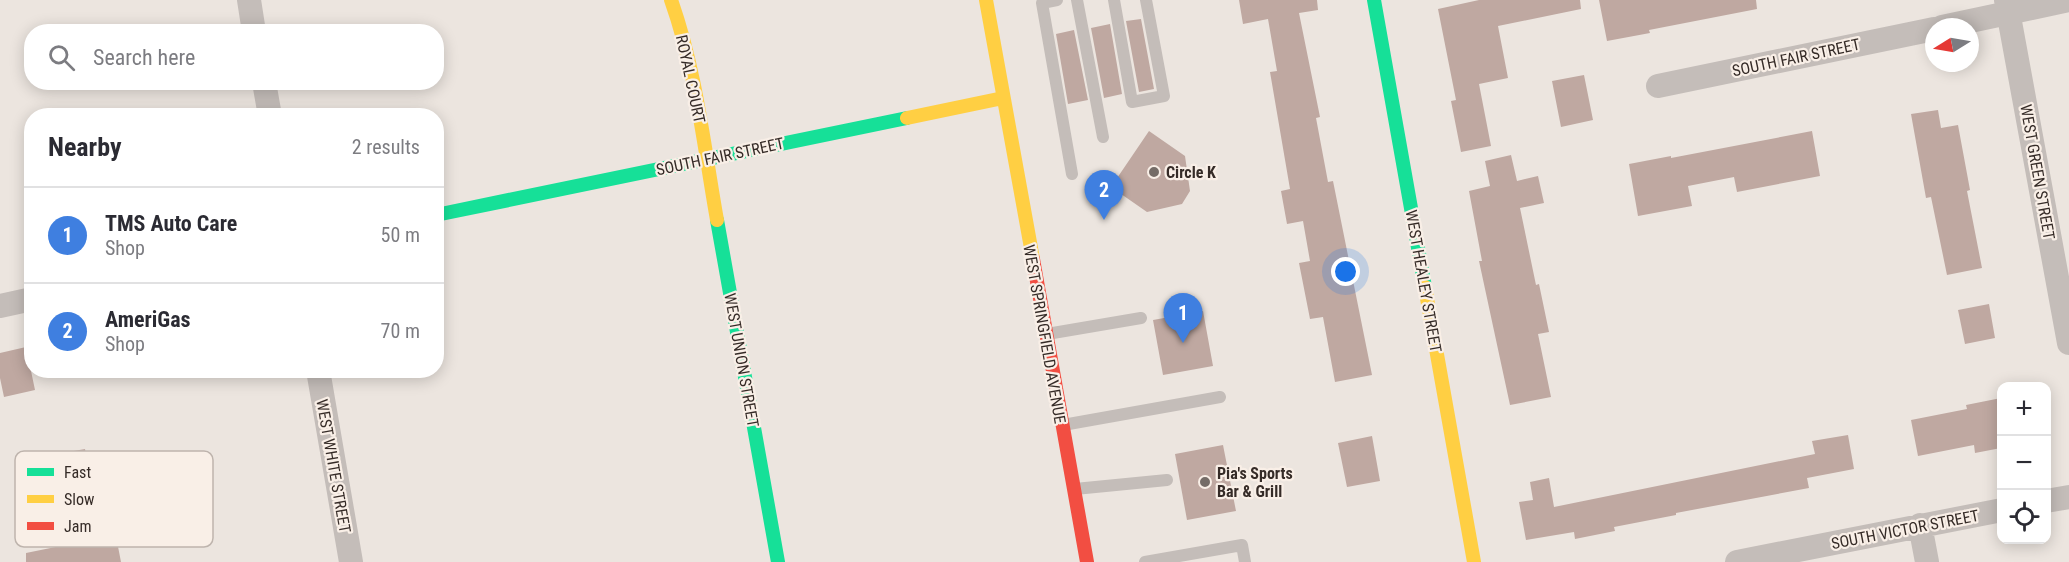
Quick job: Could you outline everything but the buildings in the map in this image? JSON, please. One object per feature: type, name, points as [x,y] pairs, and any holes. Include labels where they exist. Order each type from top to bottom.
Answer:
[{"type":"street","points":[[249,0],[253,24]]},
{"type":"street","name":"ROYAL COURT","points":[[671,0],[681,28],[706,159]]},
{"type":"street","name":"WEST SPRINGFIELD AVENUE","points":[[986,0],[1087,562]]},
{"type":"street","name":"WEST HEALEY STREET","points":[[1374,0],[1474,562]]},
{"type":"street","points":[[1970,18],[2007,6],[2069,0]]},
{"type":"street","name":"WEST GREEN STREET","points":[[2007,6],[2069,343]]},
{"type":"street","name":"SOUTH FAIR STREET","points":[[1659,86],[1925,31]]},
{"type":"street","points":[[265,90],[269,108]]},
{"type":"street","name":"SOUTH FAIR STREET","points":[[444,213],[1003,98]]},
{"type":"street","name":"WEST UNION STREET","points":[[706,159],[778,562]]},
{"type":"street","points":[[0,306],[24,301]]},
{"type":"street","name":"WEST WHITE STREET","points":[[319,378],[351,562]]},
{"type":"street","points":[[2051,500],[2069,497]]},
{"type":"street","name":"SOUTH VICTOR STREET","points":[[1737,562],[1997,511]]},
{"type":"street","points":[[1920,525],[1927,562]]},
{"type":"lane","points":[[1057,0],[1042,3],[1072,174]]},
{"type":"lane","points":[[1077,0],[1103,137]]},
{"type":"lane","points":[[1114,0],[1132,102],[1164,96],[1146,0]]},
{"type":"lane","points":[[1045,334],[1141,318]]},
{"type":"lane","points":[[1062,425],[1220,397]]},
{"type":"lane","points":[[1074,489],[1167,480]]},
{"type":"lane","points":[[1145,562],[1242,545],[1245,562]]},
{"type":"traffic: fast","points":[[1374,0],[1425,287]]},
{"type":"traffic: fast","points":[[444,213],[907,118]]},
{"type":"traffic: fast","points":[[717,220],[778,562]]},
{"type":"traffic: slow","points":[[671,0],[693,81],[717,220]]},
{"type":"traffic: slow","points":[[986,0],[1033,259]]},
{"type":"traffic: slow","points":[[907,118],[1003,98]]},
{"type":"traffic: slow","points":[[1425,287],[1474,562]]},
{"type":"traffic: jam","points":[[1033,259],[1087,562]]},
{"type":"place","name":"Circle K","points":[[1154,172]]},
{"type":"place","name":"AmeriGas","points":[[1104,220]]},
{"type":"place","name":"TMS Auto Care","points":[[1183,343]]},
{"type":"place","name":"Pia's Sports Bar & Grill","points":[[1205,482]]}]
